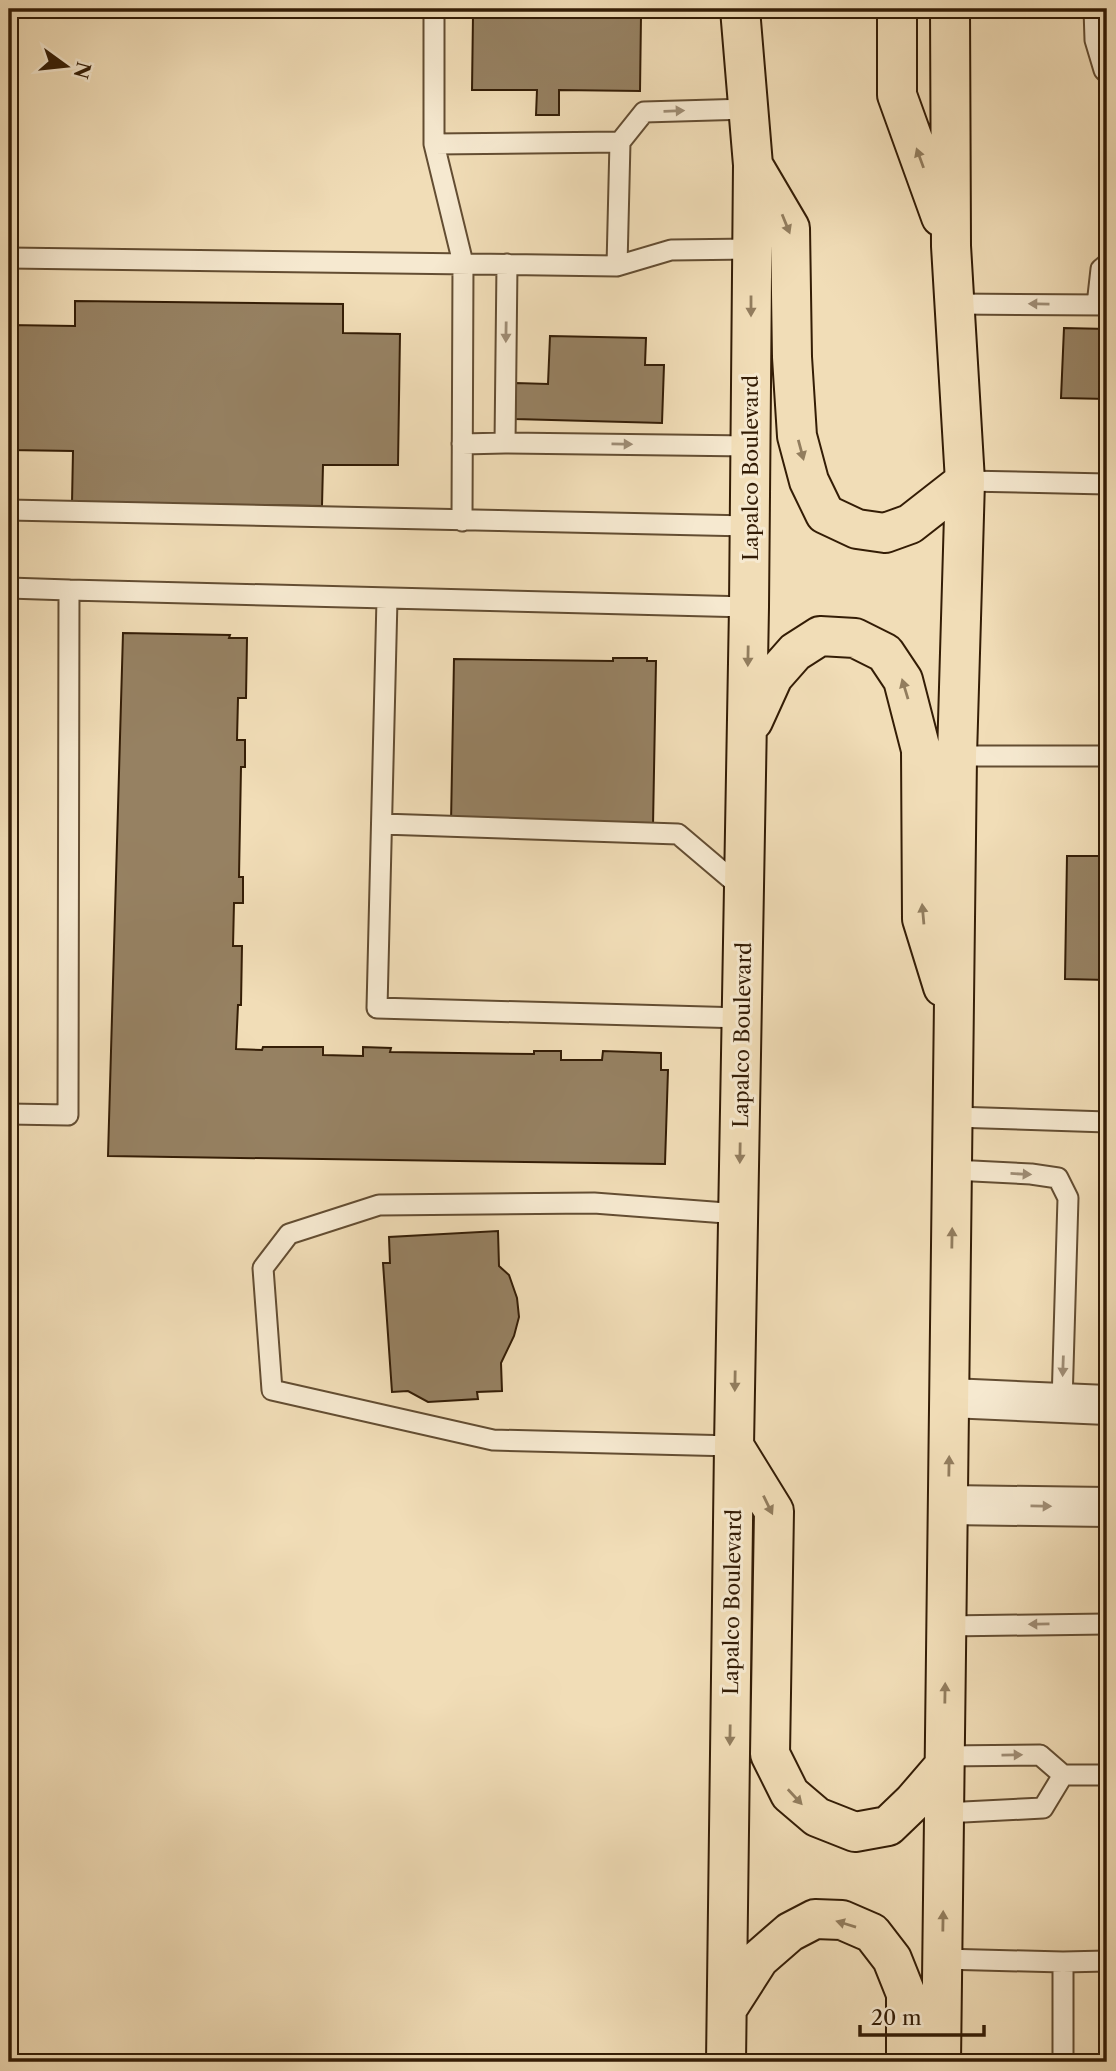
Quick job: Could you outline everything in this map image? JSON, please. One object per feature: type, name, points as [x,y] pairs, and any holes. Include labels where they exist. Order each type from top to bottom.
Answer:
[{"type":"main road","name":"Lapalco Boulevard","points":[[726,2062],[745,890],[753,165],[740,9]]},
{"type":"main road","points":[[897,9],[897,95],[951,246]]},
{"type":"main road","points":[[941,2062],[957,756],[965,481],[951,246],[950,9]]},
{"type":"main road","points":[[753,165],[790,228],[792,357],[797,436],[809,481],[825,514],[857,529],[885,533],[909,524],[965,481]]},
{"type":"main road","points":[[747,734],[773,677],[796,652],[820,636],[855,638],[885,653],[903,680],[921,750],[922,919],[955,1026]]},
{"type":"main road","points":[[734,1446],[774,1511],[770,1754],[790,1794],[817,1817],[855,1832],[888,1826],[912,1802],[944,1761]]},
{"type":"main road","points":[[727,2010],[759,1959],[790,1932],[815,1919],[842,1920],[872,1933],[892,1959],[906,1994],[906,2062]]},
{"type":"street","points":[[950,1398],[1107,1405]]},
{"type":"street","points":[[948,1505],[1107,1507]]},
{"type":"lane","points":[[434,9],[434,144],[463,263],[462,521]]},
{"type":"lane","points":[[1094,9],[1095,40],[1107,73]]},
{"type":"lane","points":[[617,266],[620,142],[644,112],[748,109]]},
{"type":"lane","points":[[434,144],[620,142]]},
{"type":"lane","points":[[9,258],[617,266],[671,250],[751,249]]},
{"type":"lane","points":[[505,443],[507,264]]},
{"type":"lane","points":[[955,304],[1102,305],[1101,269],[1107,264]]},
{"type":"lane","points":[[462,444],[750,446]]},
{"type":"lane","points":[[965,481],[1107,484]]},
{"type":"lane","points":[[9,510],[749,526]]},
{"type":"lane","points":[[9,588],[749,607]]},
{"type":"lane","points":[[9,1114],[68,1115],[69,590]]},
{"type":"lane","points":[[387,598],[377,1008],[743,1018]]},
{"type":"lane","points":[[957,756],[1107,756]]},
{"type":"lane","points":[[382,824],[678,834],[745,890]]},
{"type":"lane","points":[[954,1117],[1107,1122]]},
{"type":"lane","points":[[953,1170],[1058,1178],[1068,1198],[1062,1403]]},
{"type":"lane","points":[[734,1446],[493,1440],[272,1390],[263,1268],[289,1234],[379,1205],[594,1203],[739,1214]]},
{"type":"lane","points":[[946,1626],[1107,1624]]},
{"type":"lane","points":[[944,1761],[1040,1755],[1063,1775],[1107,1775]]},
{"type":"lane","points":[[944,1813],[1043,1808],[1063,1775]]},
{"type":"lane","points":[[942,1959],[1107,1961]]},
{"type":"lane","points":[[1063,1962],[1063,2059],[1066,2062]]},
{"type":"building","points":[[473,15],[641,16],[640,91],[559,90],[559,115],[536,115],[537,90],[472,90]]},
{"type":"building","points":[[75,301],[343,304],[343,333],[400,334],[398,465],[323,465],[322,506],[72,503],[73,451],[9,450],[9,325],[75,326]]},
{"type":"building","points":[[1064,328],[1107,329],[1107,399],[1061,398]]},
{"type":"building","points":[[550,336],[646,338],[645,365],[664,365],[662,423],[515,419],[516,383],[548,384]]},
{"type":"building","points":[[123,633],[230,635],[229,638],[247,638],[246,698],[238,698],[237,740],[245,740],[245,767],[241,767],[239,877],[243,877],[243,903],[234,903],[233,946],[242,946],[241,1005],[238,1005],[236,1049],[323,1047],[323,1055],[363,1056],[363,1047],[391,1048],[390,1052],[534,1054],[534,1051],[561,1051],[561,1060],[602,1060],[603,1051],[661,1053],[661,1070],[668,1070],[665,1164],[108,1156]]},
{"type":"building","points":[[613,658],[647,658],[647,661],[656,661],[653,826],[451,823],[454,659],[613,661]]},
{"type":"building","points":[[1067,856],[1107,856],[1107,980],[1065,979]]},
{"type":"building","points":[[498,1231],[499,1266],[509,1275],[517,1298],[519,1317],[514,1336],[501,1363],[502,1391],[477,1392],[478,1399],[428,1402],[408,1391],[392,1392],[383,1263],[390,1263],[389,1237]]}]
